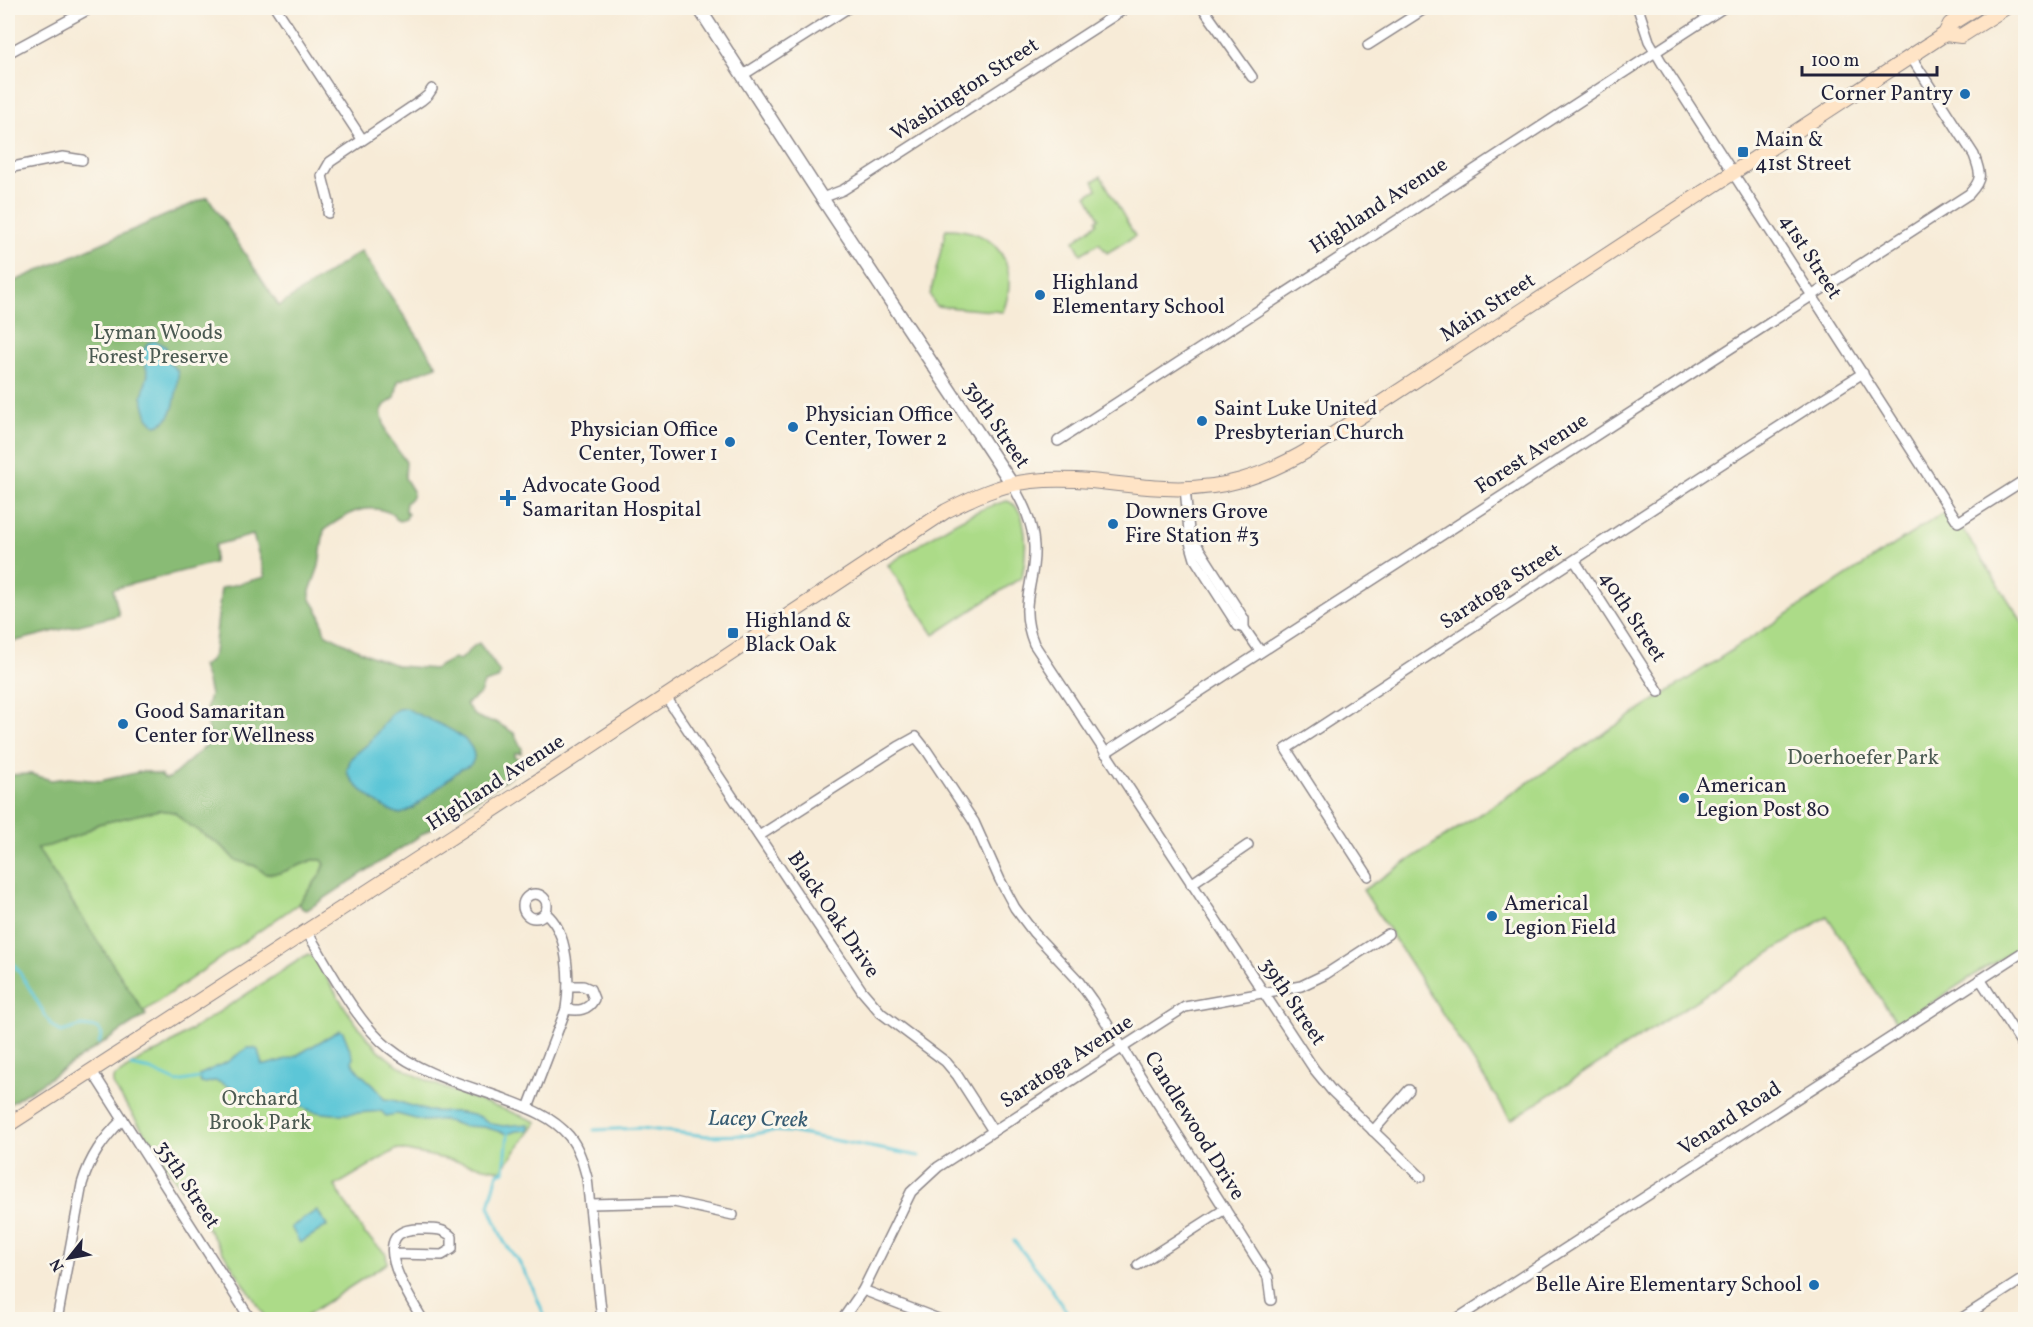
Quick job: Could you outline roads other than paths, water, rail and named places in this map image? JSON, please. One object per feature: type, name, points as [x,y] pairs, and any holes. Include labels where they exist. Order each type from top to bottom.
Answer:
[{"type":"main road","name":"Main Street","points":[[1012,484],[1061,479],[1164,488],[1213,486],[1242,481],[1289,462],[1911,57],[1945,34],[1950,24],[1976,8]]},
{"type":"main road","name":"Main Street","points":[[1945,34],[1961,36],[2005,8]]},
{"type":"main road","name":"Highland Avenue","points":[[8,1125],[307,932],[946,511],[989,491],[1012,484]]},
{"type":"street","points":[[8,53],[91,8]]},
{"type":"street","points":[[276,8],[362,139]]},
{"type":"street","name":"39th Street","points":[[699,8],[1025,507],[1034,546],[1026,602],[1029,630],[1043,659],[1318,1075],[1421,1177]]},
{"type":"street","points":[[743,75],[848,8]]},
{"type":"street","name":"Washington Street","points":[[822,198],[843,190],[1126,8]]},
{"type":"street","points":[[1203,8],[1252,77]]},
{"type":"street","points":[[1368,45],[1426,8]]},
{"type":"street","name":"41st Street","points":[[1638,8],[1655,51],[1958,522],[2025,479]]},
{"type":"street","name":"Highland Avenue","points":[[1058,441],[1723,8]]},
{"type":"street","name":"Forest Avenue","points":[[1105,753],[1969,194],[1978,184],[1980,172],[1974,155],[1911,57]]},
{"type":"street","points":[[328,213],[322,176],[330,162],[422,100],[432,89]]},
{"type":"street","points":[[8,168],[63,157],[82,160]]},
{"type":"street","name":"Saratoga Street","points":[[1368,876],[1286,749],[1575,561],[1691,482],[1863,373]]},
{"type":"street","points":[[1185,488],[1190,542],[1195,559],[1238,626],[1244,628],[1260,651]]},
{"type":"street","name":"40th Street","points":[[1575,561],[1659,692]]},
{"type":"street","name":"Black Oak Drive","points":[[666,697],[862,992],[881,1013],[946,1062],[993,1131]]},
{"type":"street","name":"Candlewood Drive","points":[[759,836],[898,747],[916,738],[974,822],[1000,880],[1019,913],[1077,979],[1123,1047],[1268,1277],[1271,1300]]},
{"type":"street","points":[[1191,884],[1248,845]]},
{"type":"street","points":[[528,1108],[566,1009],[568,986],[563,946],[555,925],[545,914]]},
{"type":"street","points":[[307,932],[359,1015],[374,1035],[388,1047],[424,1070],[528,1108],[557,1125],[571,1138],[583,1163],[590,1204],[602,1320]]},
{"type":"street","name":"Saratoga Avenue","points":[[842,1320],[863,1290],[911,1192],[938,1167],[1185,1007],[1296,987],[1312,982],[1388,934]]},
{"type":"street","name":"Venard Road","points":[[1455,1320],[2025,950]]},
{"type":"street","points":[[1980,979],[2025,1050]]},
{"type":"street","points":[[566,1009],[582,1010],[587,1008],[594,999],[590,990],[583,986],[568,986]]},
{"type":"street","name":"35th Street","points":[[92,1071],[251,1320]]},
{"type":"street","points":[[1372,1131],[1409,1090]]},
{"type":"street","points":[[57,1320],[87,1166],[107,1135],[123,1119]]},
{"type":"street","points":[[590,1204],[674,1202],[733,1215]]},
{"type":"street","points":[[1138,1265],[1225,1209]]},
{"type":"street","points":[[393,1254],[442,1255],[452,1249],[452,1237],[442,1230],[409,1229],[397,1235],[394,1243],[393,1254],[399,1278],[423,1320]]},
{"type":"street","points":[[1959,1320],[2025,1277]]},
{"type":"street","points":[[863,1290],[941,1320]]},
{"type":"water","points":[[155,341],[166,347],[169,363],[177,370],[178,375],[171,413],[162,423],[155,425],[148,417],[142,397],[148,374],[143,357],[144,349],[148,343]]},
{"type":"water","points":[[406,708],[457,733],[472,748],[474,757],[470,765],[461,769],[413,808],[401,814],[387,808],[361,790],[347,770],[351,758],[369,743],[392,713]]},
{"type":"water","points":[[340,1030],[343,1032],[353,1057],[352,1062],[384,1099],[428,1111],[478,1116],[492,1124],[503,1126],[529,1124],[529,1130],[508,1134],[443,1120],[423,1121],[397,1114],[386,1116],[381,1111],[345,1114],[318,1112],[297,1103],[292,1104],[283,1100],[278,1103],[262,1096],[246,1096],[219,1082],[201,1083],[199,1075],[227,1062],[247,1048],[258,1050],[262,1065],[266,1065],[294,1057]]},
{"type":"water","points":[[317,1210],[327,1226],[300,1243],[291,1227]]},
{"type":"waterway","name":"Lacey Creek","points":[[8,955],[51,1025],[61,1032],[82,1026],[98,1028],[102,1035],[99,1043]]},
{"type":"waterway","name":"Lacey Creek","points":[[131,1066],[151,1070],[177,1082],[199,1078]]},
{"type":"waterway","name":"Lacey Creek","points":[[594,1130],[640,1128],[707,1136],[750,1135],[769,1131],[790,1132],[919,1156]]},
{"type":"waterway","points":[[508,1134],[504,1171],[498,1173],[489,1206],[504,1242],[519,1262],[546,1320]]},
{"type":"waterway","name":"Lacey Creek","points":[[1014,1241],[1045,1279],[1072,1320]]},
{"type":"place","name":"Corner Pantry","points":[[1965,94]]},
{"type":"place","name":"Main & 41st Street","points":[[1743,152]]},
{"type":"place","name":"Highland Elementary School","points":[[1040,295]]},
{"type":"place","name":"Saint Luke United Presbyterian Church","points":[[1202,421]]},
{"type":"place","name":"Physician Office Center, Tower 2","points":[[793,427]]},
{"type":"place","name":"Physician Office Center, Tower 1","points":[[730,442]]},
{"type":"place","name":"Advocate Good Samaritan Hospital","points":[[508,498]]},
{"type":"place","name":"Downers Grove Fire Station #3","points":[[1113,524]]},
{"type":"place","name":"Highland & Black Oak","points":[[733,633]]},
{"type":"place","name":"Good Samaritan Center for Wellness","points":[[123,724]]},
{"type":"place","name":"American Legion Post 80","points":[[1684,798]]},
{"type":"place","name":"Americal Legion Field","points":[[1492,916]]},
{"type":"place","name":"Belle Aire Elementary School","points":[[1814,1285]]},
{"type":"park label","name":"Lyman Woods Forest Preserve","points":[[158,345]]},
{"type":"park label","name":"Doerhoefer Park","points":[[1863,758]]},
{"type":"park label","name":"Orchard Brook Park","points":[[260,1111]]}]
